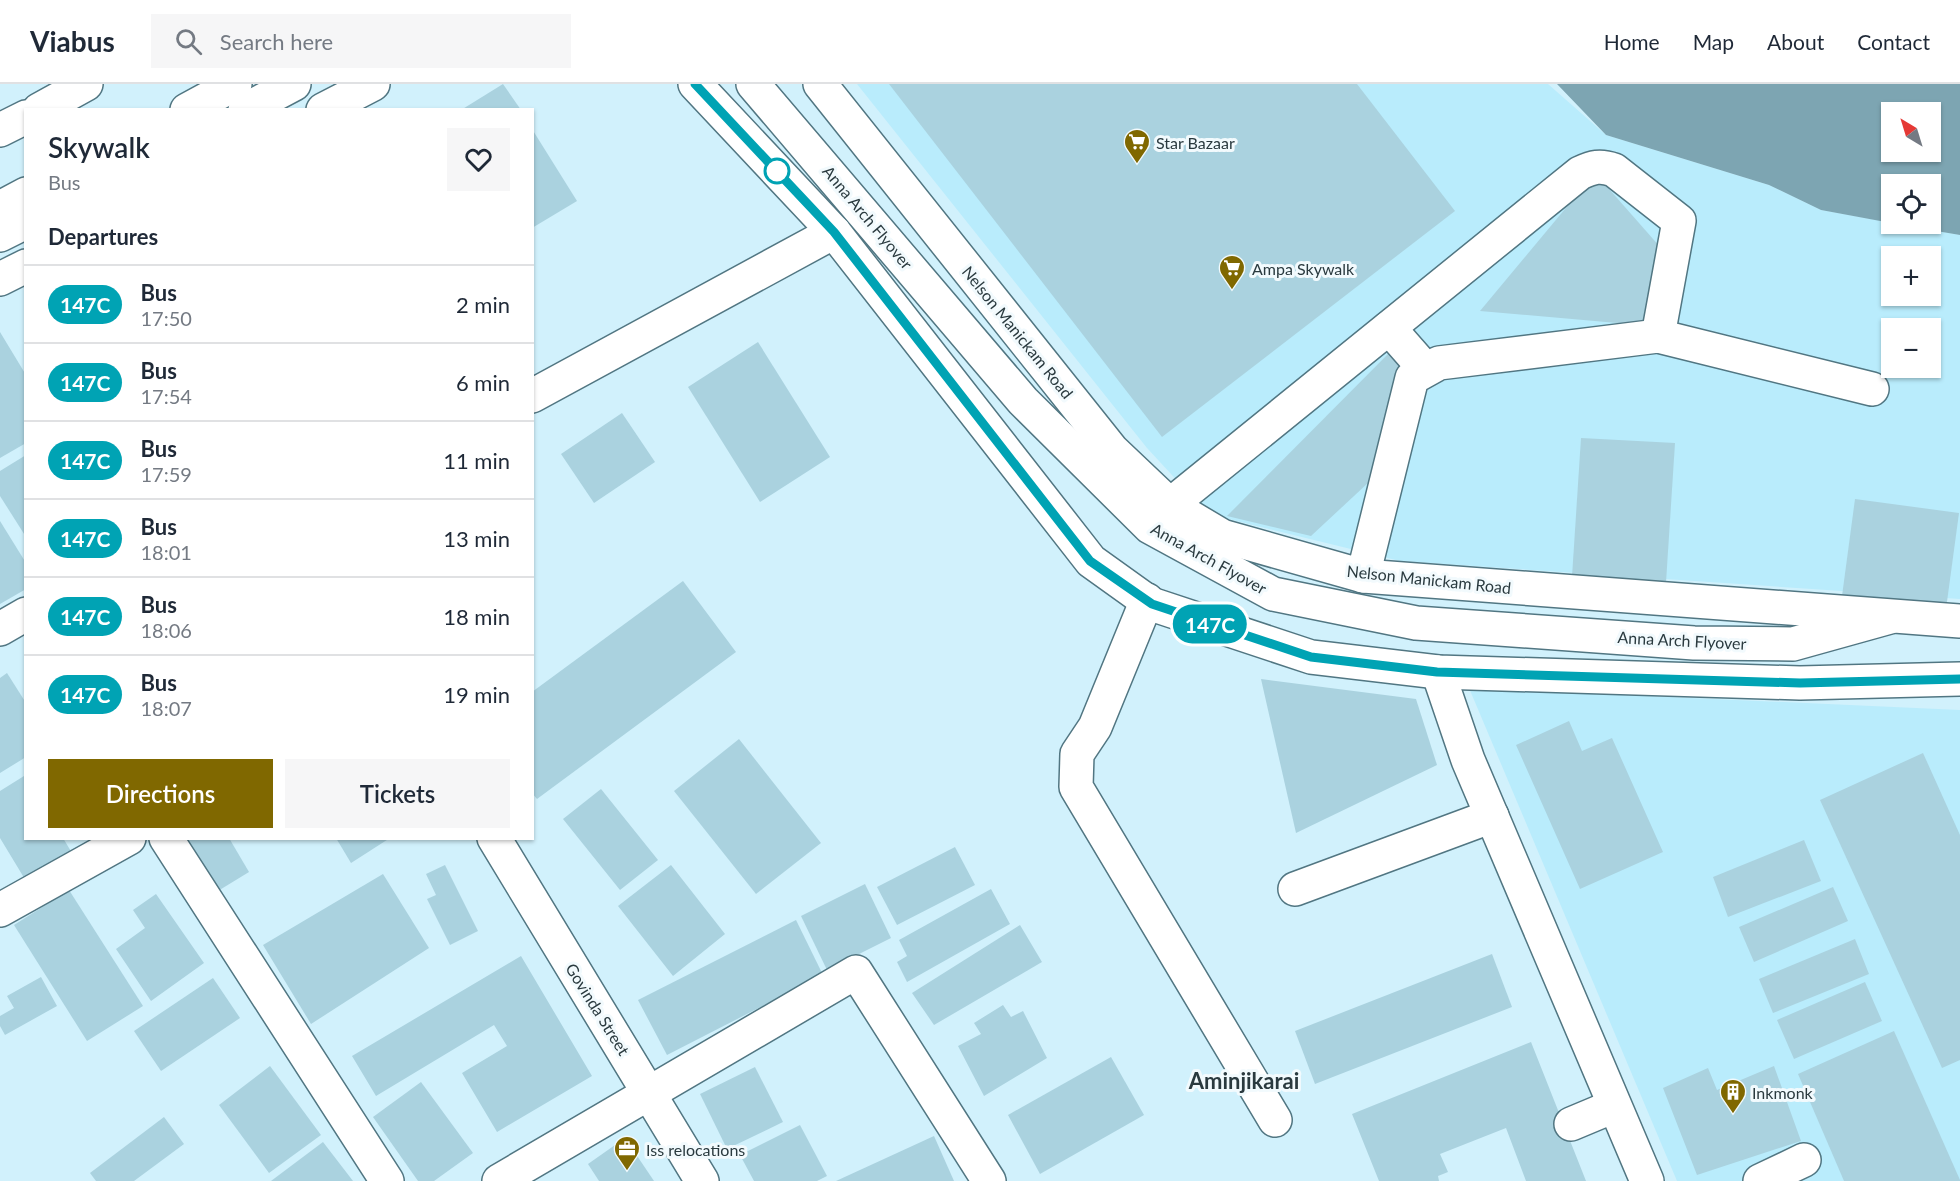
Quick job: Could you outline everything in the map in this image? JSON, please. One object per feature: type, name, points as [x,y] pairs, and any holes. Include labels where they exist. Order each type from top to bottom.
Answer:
[{"type":"main road","points":[[43,108],[86,84]]},
{"type":"main road","points":[[191,108],[236,84]]},
{"type":"main road","points":[[248,108],[294,84]]},
{"type":"main road","points":[[327,108],[373,84]]},
{"type":"main road","points":[[695,84],[834,232],[1090,561],[1147,600],[1236,634],[1311,657],[1437,672],[1800,683],[1960,679]]},
{"type":"main road","name":"Anna Arch Flyover","points":[[753,84],[1023,400],[1150,527],[1273,594],[1416,623],[1694,643],[1793,644],[1890,617]]},
{"type":"main road","name":"Nelson Manickam Road","points":[[820,84],[1112,450],[1170,506],[1222,536],[1363,576],[1960,621]]},
{"type":"main road","points":[[0,130],[24,118]]},
{"type":"main road","points":[[1170,506],[1580,172],[1601,166],[1614,170],[1679,221],[1658,336]]},
{"type":"main road","points":[[0,208],[24,195]]},
{"type":"main road","points":[[0,235],[24,223]]},
{"type":"main road","points":[[534,395],[834,232]]},
{"type":"main road","points":[[0,279],[24,267]]},
{"type":"main road","points":[[1389,328],[1425,369]]},
{"type":"main road","points":[[1363,576],[1413,378],[1439,363],[1658,336],[1872,389]]},
{"type":"main road","points":[[1147,600],[1095,727],[1077,754],[1077,787],[1275,1120]]},
{"type":"main road","points":[[0,629],[24,615]]},
{"type":"main road","points":[[1437,672],[1468,760],[1647,1181]]},
{"type":"main road","points":[[1295,889],[1492,816]]},
{"type":"main road","points":[[0,910],[125,840]]},
{"type":"main road","points":[[167,840],[387,1181]]},
{"type":"main road","name":"Govinda Street","points":[[495,840],[702,1181]]},
{"type":"main road","points":[[499,1181],[649,1091],[856,972],[989,1181]]},
{"type":"main road","points":[[1571,1124],[1614,1107]]},
{"type":"main road","points":[[1760,1181],[1804,1160]]},
{"type":"shaded area","points":[[857,84],[1548,84],[1606,135],[1769,185],[1821,210],[1881,221],[1881,234],[1941,234],[1941,232],[1960,235],[1960,599],[1400,561],[1208,514],[1147,448]]},
{"type":"shaded area","points":[[1557,84],[1960,84],[1960,235],[1941,232],[1941,174],[1881,174],[1881,221],[1821,210],[1769,185],[1606,135]]},
{"type":"shaded area","points":[[1469,688],[1960,710],[1960,1181],[1677,1181]]},
{"type":"building","points":[[503,84],[520,108],[464,108]]},
{"type":"building","name":"Ampa Skywalk","points":[[889,84],[1357,84],[1455,211],[1162,437]]},
{"type":"building","points":[[534,132],[577,201],[534,227]]},
{"type":"building","points":[[1595,173],[1661,248],[1651,326],[1480,311]]},
{"type":"building","points":[[0,332],[24,372],[24,444],[0,458]]},
{"type":"building","points":[[758,342],[830,457],[760,502],[688,387]]},
{"type":"building","points":[[1392,350],[1402,359],[1383,469],[1311,536],[1227,516]]},
{"type":"building","points":[[622,413],[655,462],[594,503],[561,454]]},
{"type":"building","points":[[1581,438],[1675,443],[1665,598],[1571,592]]},
{"type":"building","points":[[24,456],[24,534],[0,496],[0,471]]},
{"type":"building","points":[[1855,499],[1959,513],[1946,609],[1842,596]]},
{"type":"building","points":[[0,521],[24,560],[24,590],[0,604]]},
{"type":"building","points":[[683,581],[736,652],[537,799],[534,795],[534,691]]},
{"type":"building","points":[[7,673],[24,700],[24,758],[0,773],[0,678]]},
{"type":"building","points":[[1261,679],[1416,699],[1437,765],[1296,833]]},
{"type":"building","points":[[1569,721],[1582,751],[1612,738],[1663,852],[1580,889],[1516,745]]},
{"type":"building","points":[[739,739],[821,843],[756,894],[674,791]]},
{"type":"building","points":[[1923,753],[1960,835],[1960,1060],[1942,1068],[1820,800]]},
{"type":"building","points":[[24,776],[24,840],[64,840],[72,853],[26,881],[0,838],[0,791]]},
{"type":"building","points":[[601,789],[658,860],[620,890],[563,819]]},
{"type":"building","points":[[183,840],[230,840],[249,872],[213,894]]},
{"type":"building","points":[[337,840],[387,840],[351,863]]},
{"type":"building","points":[[1804,840],[1821,881],[1728,917],[1713,877]]},
{"type":"building","points":[[955,847],[975,885],[897,925],[877,887]]},
{"type":"building","points":[[445,865],[478,931],[450,945],[427,899],[436,895],[426,874]]},
{"type":"building","points":[[671,865],[725,934],[673,976],[618,906]]},
{"type":"building","points":[[383,874],[429,948],[311,1024],[263,945]]},
{"type":"building","points":[[865,884],[891,938],[827,970],[801,916]]},
{"type":"building","points":[[1833,887],[1848,921],[1754,962],[1739,927]]},
{"type":"building","points":[[991,889],[1010,924],[907,982],[897,962],[907,956],[899,940]]},
{"type":"building","points":[[69,890],[143,1006],[87,1041],[14,925]]},
{"type":"building","points":[[156,894],[204,963],[151,1001],[116,949],[145,928],[133,910]]},
{"type":"building","points":[[796,920],[823,975],[667,1055],[638,1000]]},
{"type":"building","points":[[1020,925],[1042,962],[934,1025],[912,993]]},
{"type":"building","points":[[1855,939],[1869,974],[1773,1013],[1759,979]]},
{"type":"building","points":[[1492,954],[1512,1007],[1315,1084],[1295,1031]]},
{"type":"building","points":[[521,956],[592,1076],[497,1132],[462,1073],[507,1046],[494,1025],[376,1096],[352,1056]]},
{"type":"building","points":[[41,977],[57,1006],[5,1035],[0,1026],[0,1016],[14,1008],[7,996]]},
{"type":"building","points":[[213,978],[240,1018],[161,1071],[134,1031]]},
{"type":"building","points":[[1865,982],[1882,1021],[1794,1059],[1777,1020]]},
{"type":"building","points":[[1003,1005],[1011,1017],[1023,1011],[1047,1058],[984,1096],[958,1046],[981,1034],[974,1023]]},
{"type":"building","points":[[1894,1031],[1960,1181],[1844,1181],[1798,1074]]},
{"type":"building","points":[[1531,1042],[1586,1181],[1526,1181],[1506,1128],[1440,1154],[1448,1172],[1438,1176],[1439,1181],[1379,1181],[1352,1114]]},
{"type":"building","points":[[1111,1057],[1144,1115],[1040,1174],[1008,1115]]},
{"type":"building","points":[[270,1066],[321,1135],[269,1173],[219,1105]]},
{"type":"building","name":"Inkmonk","points":[[1774,1066],[1801,1141],[1697,1175],[1663,1088],[1708,1068],[1717,1090]]},
{"type":"building","points":[[755,1067],[783,1122],[727,1149],[700,1094]]},
{"type":"building","points":[[421,1082],[473,1153],[434,1181],[418,1181],[373,1117]]},
{"type":"building","points":[[164,1117],[184,1144],[134,1181],[96,1181],[90,1173]]},
{"type":"building","points":[[800,1125],[827,1176],[817,1181],[754,1181],[740,1155]]},
{"type":"building","points":[[934,1136],[954,1181],[836,1181]]},
{"type":"building","points":[[625,1138],[654,1181],[599,1181],[588,1164]]},
{"type":"building","points":[[323,1142],[353,1181],[271,1181]]},
{"type":"bus line","name":"147C","points":[[695,84],[834,232],[1090,561],[1152,604],[1236,634],[1311,657],[1437,672],[1800,683],[1960,679]]},
{"type":"place","name":"Star Bazaar","points":[[1137,165]]},
{"type":"place","name":"Ampa Skywalk","points":[[1232,291]]},
{"type":"place","name":"Inkmonk","points":[[1733,1115]]},
{"type":"place","name":"Iss relocations","points":[[627,1172]]},
{"type":"district","name":"Aminjikarai","points":[[1244,1080]]}]
